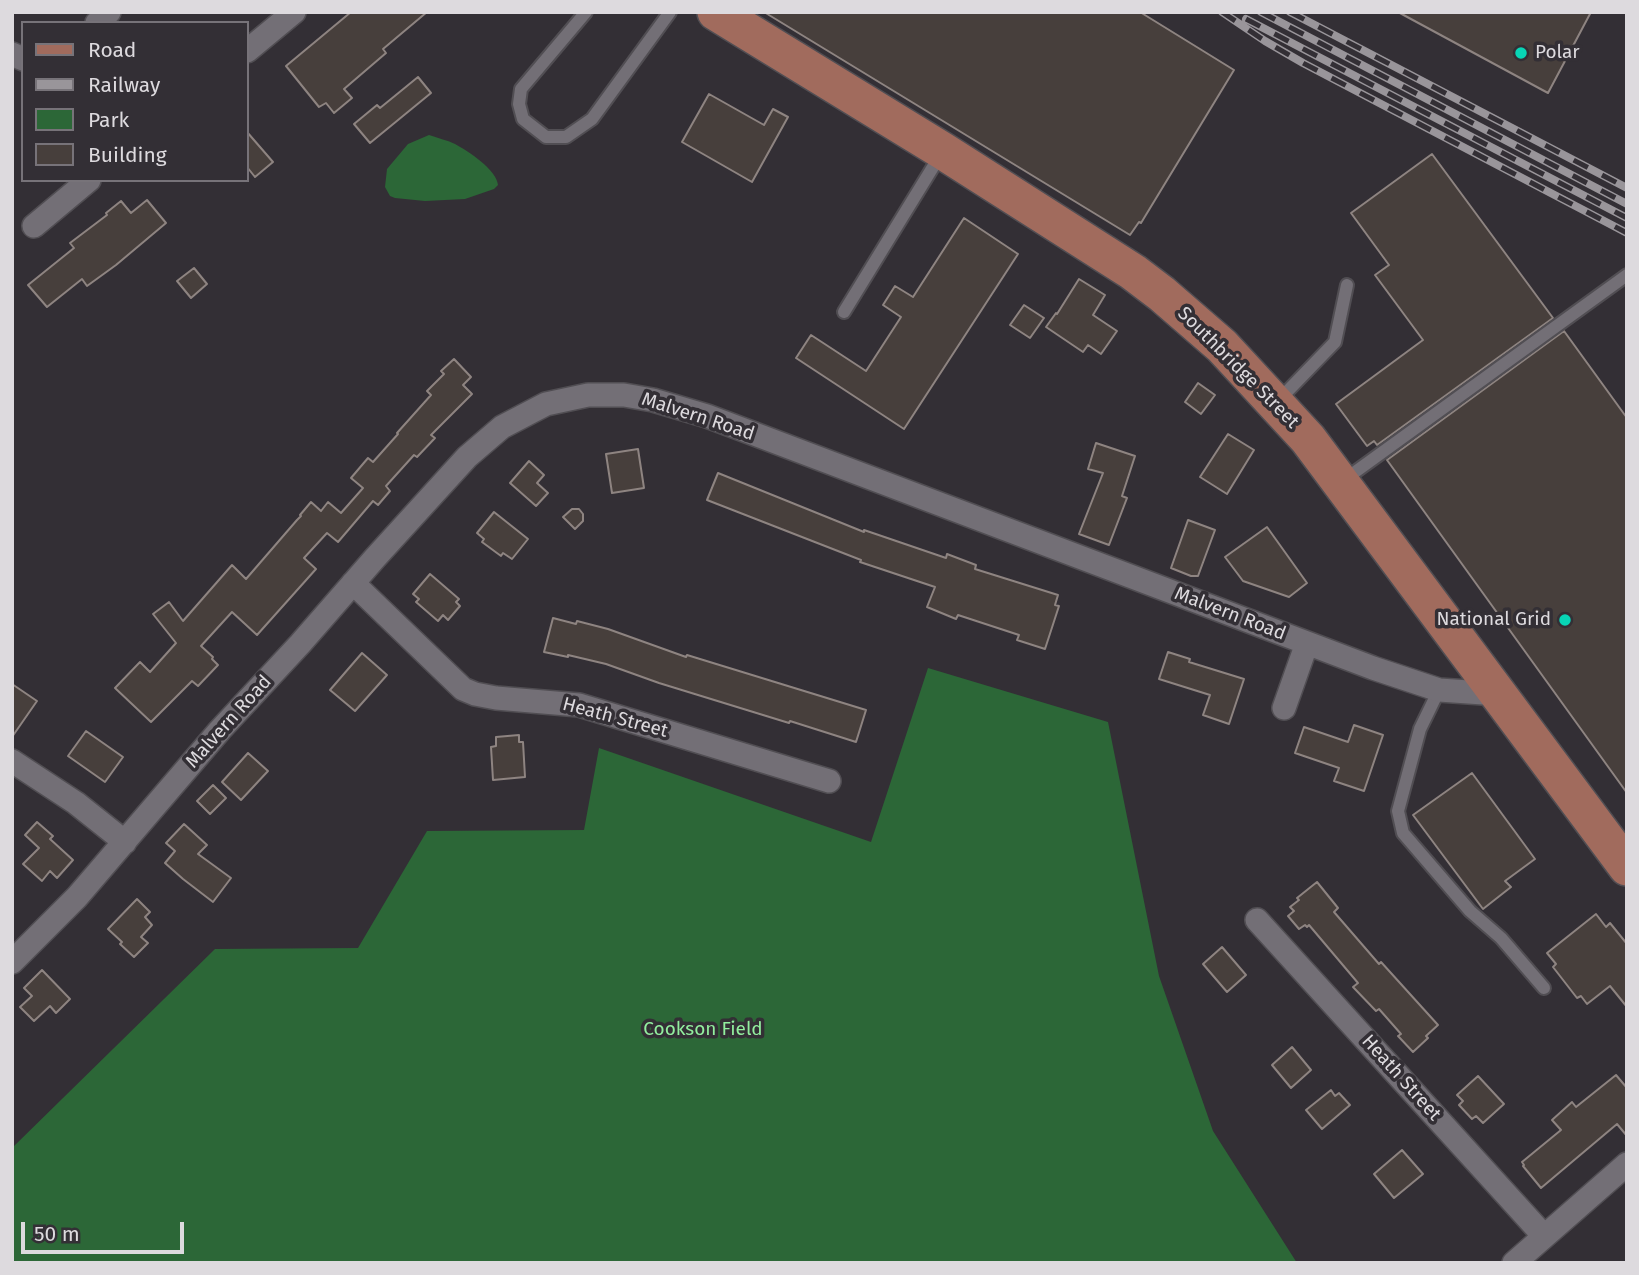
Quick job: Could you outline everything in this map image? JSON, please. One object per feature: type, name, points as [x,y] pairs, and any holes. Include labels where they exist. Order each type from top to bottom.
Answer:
[{"type":"main road","name":"Southbridge Street","points":[[716,12],[943,151],[1133,272],[1163,294],[1222,346],[1308,439],[1627,867]]},
{"type":"street","points":[[248,50],[294,12]]},
{"type":"street","points":[[34,226],[87,182]]},
{"type":"street","name":"Malvern Road","points":[[12,962],[77,897],[220,730],[467,457],[502,426],[546,404],[588,395],[624,395],[653,400],[707,416],[1373,668],[1439,690],[1498,694]]},
{"type":"street","name":"Heath Street","points":[[353,583],[463,689],[475,694],[579,705],[830,781]]},
{"type":"street","points":[[1284,708],[1307,643]]},
{"type":"street","points":[[12,761],[76,803],[125,842]]},
{"type":"street","name":"Heath Street","points":[[1257,920],[1544,1236]]},
{"type":"street","points":[[1514,1263],[1627,1164]]},
{"type":"lane","points":[[586,12],[521,89],[519,104],[523,119],[546,137],[566,137],[592,119],[670,12]]},
{"type":"lane","points":[[844,312],[943,151]]},
{"type":"lane","points":[[1341,482],[1627,275]]},
{"type":"lane","points":[[1276,403],[1335,342],[1346,285]]},
{"type":"lane","points":[[1439,690],[1420,729],[1398,811],[1403,833],[1470,911],[1501,938],[1544,988]]},
{"type":"green space","points":[[429,135],[455,144],[474,156],[493,173],[498,185],[494,189],[465,199],[425,201],[390,196],[385,187],[387,169],[408,144]]},
{"type":"green space","name":"Cookson Field","points":[[928,668],[1108,722],[1159,976],[1213,1131],[1297,1263],[12,1263],[12,1148],[215,949],[358,948],[427,831],[584,830],[599,748],[871,842]]},
{"type":"building","points":[[351,12],[427,12],[383,49],[386,53],[344,89],[352,98],[334,113],[326,103],[319,107],[286,66]]},
{"type":"building","points":[[764,12],[1140,12],[1234,70],[1141,223],[1139,222],[1130,235]]},
{"type":"building","name":"Polar","points":[[1398,12],[1591,12],[1548,93]]},
{"type":"building","points":[[418,77],[431,93],[370,143],[354,124],[377,105],[380,108]]},
{"type":"building","points":[[709,94],[764,125],[773,109],[788,117],[752,182],[682,142]]},
{"type":"building","points":[[248,133],[273,162],[255,177],[248,168]]},
{"type":"building","points":[[1432,154],[1553,318],[1377,445],[1374,441],[1367,446],[1336,404],[1423,340],[1375,275],[1389,265],[1351,213]]},
{"type":"building","points":[[147,200],[166,223],[87,286],[82,279],[47,307],[28,285],[74,248],[70,243],[121,201],[131,213]]},
{"type":"building","points":[[964,218],[1018,254],[904,429],[796,358],[811,335],[866,371],[901,317],[883,305],[895,286],[913,297]]},
{"type":"building","points":[[194,268],[207,284],[191,298],[177,281]]},
{"type":"building","points":[[1079,279],[1105,295],[1093,315],[1117,331],[1101,354],[1088,345],[1083,352],[1046,327]]},
{"type":"building","points":[[1024,305],[1044,318],[1030,338],[1010,325]]},
{"type":"building","name":"National Grid","points":[[1564,331],[1627,418],[1627,793],[1387,460]]},
{"type":"building","points":[[454,359],[471,377],[463,385],[472,394],[431,435],[435,438],[417,457],[414,455],[386,486],[390,491],[378,505],[373,501],[338,542],[327,533],[304,558],[316,569],[257,635],[232,612],[201,646],[218,665],[198,686],[192,681],[151,722],[115,688],[140,662],[150,672],[176,643],[153,614],[169,602],[183,621],[232,565],[246,579],[311,502],[321,511],[328,502],[341,513],[363,488],[351,478],[368,458],[373,462],[398,434],[431,395],[427,391],[444,374],[441,371]]},
{"type":"building","points":[[1198,383],[1215,395],[1201,414],[1185,402]]},
{"type":"building","points":[[1228,434],[1254,450],[1227,494],[1200,477]]},
{"type":"building","points":[[1096,443],[1135,456],[1122,496],[1127,498],[1109,545],[1079,534],[1103,473],[1088,469]]},
{"type":"building","points":[[638,449],[644,488],[612,493],[606,454]]},
{"type":"building","points":[[529,461],[544,475],[537,483],[548,493],[536,506],[510,483]]},
{"type":"building","points":[[718,473],[864,532],[946,558],[947,554],[976,565],[975,569],[1058,595],[1055,605],[1059,606],[1045,649],[1017,640],[1019,635],[958,615],[956,619],[927,607],[935,587],[860,562],[861,560],[707,500]]},
{"type":"building","points":[[572,509],[579,509],[583,514],[583,521],[575,529],[563,517]]},
{"type":"building","points":[[494,512],[528,539],[512,559],[503,553],[501,556],[482,542],[484,539],[477,533]]},
{"type":"building","points":[[1188,520],[1215,530],[1198,576],[1171,568]]},
{"type":"building","points":[[1267,527],[1307,583],[1289,597],[1243,581],[1225,557]]},
{"type":"building","points":[[430,574],[459,599],[456,602],[460,606],[448,620],[443,615],[438,621],[416,602],[419,599],[413,594]]},
{"type":"building","points":[[553,618],[608,629],[686,657],[687,655],[866,710],[856,742],[659,683],[606,664],[544,652]]},
{"type":"building","points":[[1168,652],[1190,659],[1189,662],[1244,679],[1229,724],[1203,715],[1210,695],[1159,679]]},
{"type":"building","points":[[362,653],[387,675],[355,711],[330,690]]},
{"type":"building","points":[[12,684],[37,701],[12,737]]},
{"type":"building","points":[[1354,725],[1383,735],[1364,791],[1334,781],[1339,768],[1295,753],[1304,727],[1348,742]]},
{"type":"building","points":[[86,731],[123,757],[105,782],[68,756]]},
{"type":"building","points":[[519,735],[519,742],[523,742],[525,777],[493,780],[491,747],[496,746],[496,737]]},
{"type":"building","points":[[248,753],[268,771],[241,800],[222,782]]},
{"type":"building","points":[[1472,773],[1535,859],[1505,881],[1511,887],[1483,909],[1413,815]]},
{"type":"building","points":[[213,785],[226,798],[210,814],[197,801]]},
{"type":"building","points":[[37,822],[53,836],[50,839],[73,860],[57,878],[50,871],[42,881],[23,864],[39,848],[25,835]]},
{"type":"building","points":[[184,824],[207,845],[198,854],[231,878],[213,902],[165,863],[175,851],[166,843]]},
{"type":"building","points":[[1317,882],[1338,908],[1334,912],[1379,964],[1381,962],[1438,1025],[1413,1052],[1379,1009],[1376,1011],[1353,987],[1358,983],[1309,925],[1299,929],[1288,916],[1294,911],[1290,907],[1299,900],[1297,898]]},
{"type":"building","points":[[137,899],[150,912],[145,917],[152,925],[141,937],[148,943],[134,957],[108,929]]},
{"type":"building","points":[[1596,914],[1606,927],[1610,923],[1627,944],[1627,1007],[1610,986],[1587,1004],[1581,996],[1577,998],[1553,967],[1556,964],[1547,953]]},
{"type":"building","points":[[1222,947],[1246,975],[1227,992],[1203,964]]},
{"type":"building","points":[[42,970],[70,999],[56,1013],[50,1006],[34,1021],[20,1007],[32,996],[24,988]]},
{"type":"building","points":[[1292,1047],[1311,1070],[1291,1088],[1272,1065]]},
{"type":"building","points":[[1616,1075],[1627,1088],[1627,1136],[1617,1124],[1541,1188],[1522,1162],[1561,1130],[1552,1120],[1572,1102],[1576,1107]]},
{"type":"building","points":[[1478,1076],[1504,1104],[1483,1123],[1476,1116],[1472,1119],[1459,1105],[1463,1101],[1457,1095]]},
{"type":"building","points":[[1331,1090],[1335,1096],[1339,1093],[1350,1105],[1322,1129],[1306,1110]]},
{"type":"building","points":[[1402,1150],[1423,1174],[1394,1198],[1374,1174]]},
{"type":"railway","points":[[1222,12],[1303,63],[1627,233]]},
{"type":"railway","points":[[1261,12],[1627,204]]},
{"type":"railway","points":[[1290,12],[1627,188]]},
{"type":"railway","points":[[1246,19],[1627,218]]},
{"type":"place","name":"Polar","points":[[1521,53]]},
{"type":"place","name":"National Grid","points":[[1565,620]]}]
